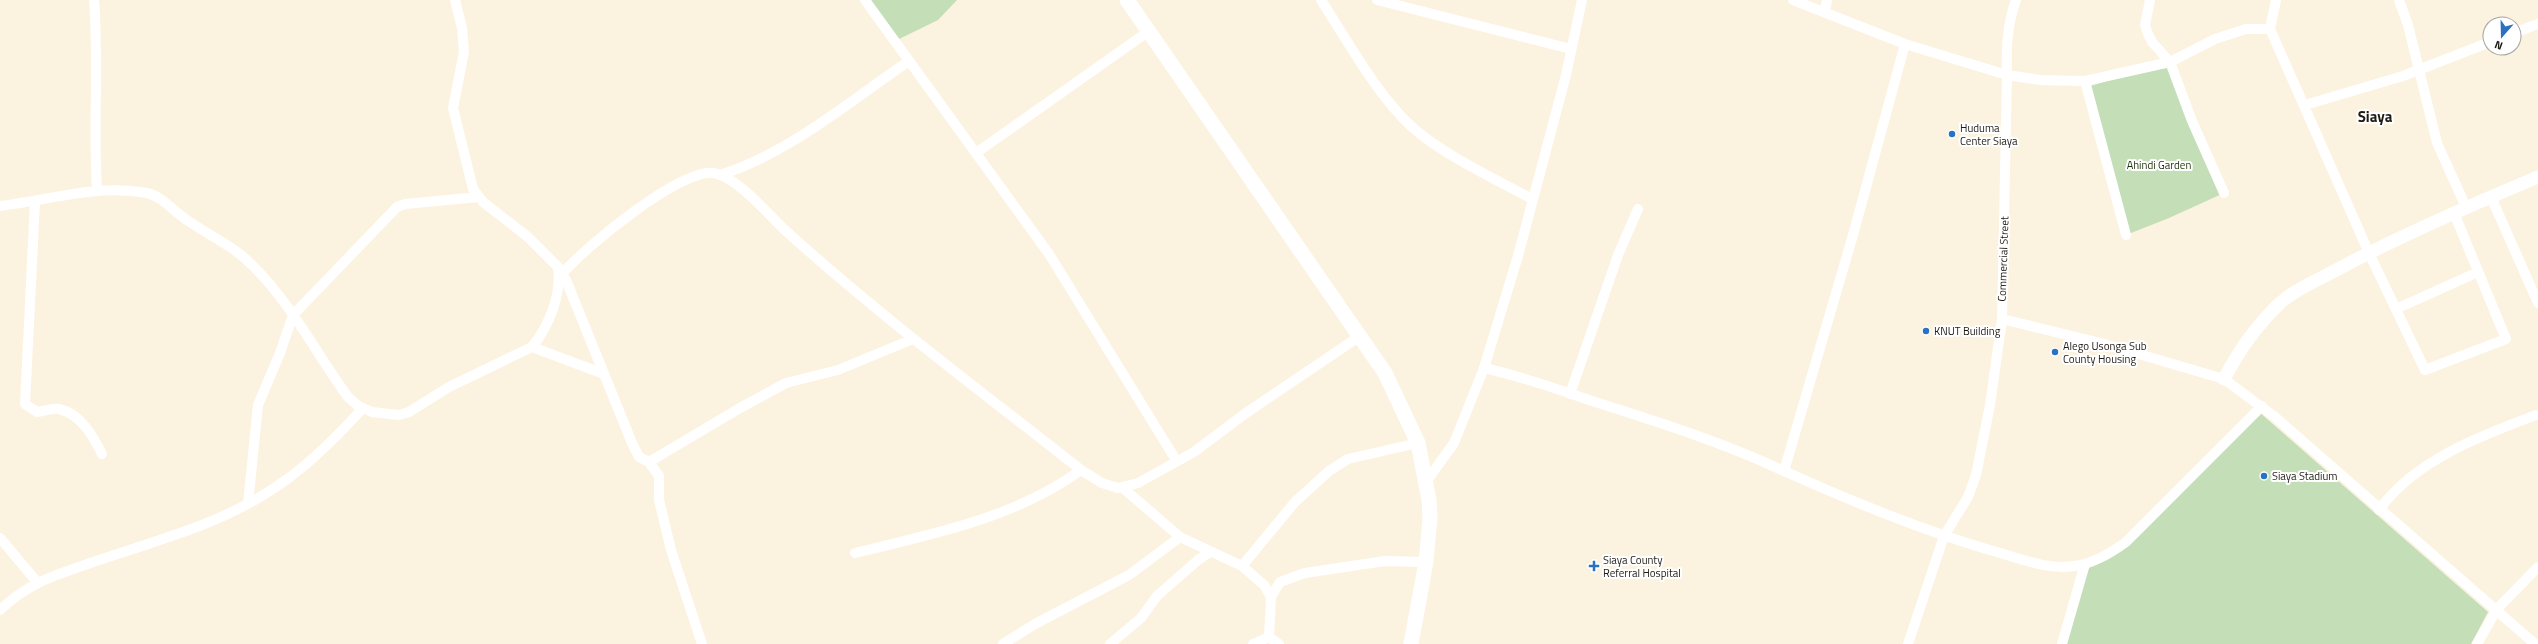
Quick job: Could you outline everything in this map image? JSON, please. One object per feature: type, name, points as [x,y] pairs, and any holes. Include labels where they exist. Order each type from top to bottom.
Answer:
[{"type":"highway","points":[[1127,0],[1360,336],[1395,391],[1418,442],[1426,482],[1430,518],[1426,562],[1411,644]]},
{"type":"main road","points":[[2224,379],[2248,342],[2280,303],[2296,291],[2369,253],[2466,207],[2538,177]]},
{"type":"street","points":[[94,0],[97,98],[94,148],[97,189]]},
{"type":"street","points":[[455,0],[462,28],[464,52],[453,108],[473,189],[478,197],[528,237],[560,270],[632,443],[642,460],[649,462],[659,476],[659,500],[671,550],[702,644]]},
{"type":"street","points":[[864,0],[1050,254],[1176,460]]},
{"type":"street","points":[[1321,0],[1363,65],[1396,109],[1411,126],[1440,147],[1532,199]]},
{"type":"street","points":[[1377,0],[1572,50]]},
{"type":"street","points":[[1426,482],[1454,443],[1484,368],[1572,50],[1582,0]]},
{"type":"street","points":[[1793,0],[1825,11],[1905,44],[2007,75],[2040,80],[2085,81],[2170,62],[2215,38],[2246,28],[2270,29]]},
{"type":"street","points":[[1825,11],[1828,0]]},
{"type":"street","name":"Commercial Street","points":[[1908,644],[1944,536],[1968,497],[1980,461],[2002,319],[2007,75],[2006,44],[2010,17],[2016,0]]},
{"type":"street","points":[[2150,0],[2145,25],[2148,34],[2152,42],[2170,62],[2192,121],[2224,193]]},
{"type":"street","points":[[2276,0],[2270,29],[2305,105],[2369,253],[2425,370],[2506,339],[2454,213]]},
{"type":"street","points":[[2399,0],[2420,70],[2429,119],[2437,143],[2466,207]]},
{"type":"street","points":[[2522,30],[2538,24]]},
{"type":"street","points":[[976,153],[1149,31]]},
{"type":"street","points":[[1784,471],[1853,234],[1905,44]]},
{"type":"street","points":[[2305,105],[2420,70],[2482,45]]},
{"type":"street","points":[[720,175],[760,160],[815,126],[909,61]]},
{"type":"street","points":[[2085,81],[2126,235]]},
{"type":"street","points":[[560,270],[643,206],[696,175],[707,173],[720,175],[740,188],[793,238],[913,339],[1081,470],[1102,483],[1123,488],[1180,537],[1242,566],[1264,585],[1271,597]]},
{"type":"street","points":[[0,206],[34,202],[97,189],[149,194],[160,198],[177,214],[252,264],[293,314],[348,397],[363,408],[388,415],[409,412],[448,387],[532,347],[539,339],[558,295],[561,283],[560,270]]},
{"type":"street","points":[[248,504],[258,405],[280,353],[293,314],[397,207],[405,204],[478,197]]},
{"type":"street","points":[[2491,197],[2538,303]]},
{"type":"street","points":[[34,202],[24,404],[37,412],[58,409],[73,414],[92,435],[102,454]]},
{"type":"street","points":[[1570,394],[1618,255],[1638,209]]},
{"type":"street","points":[[2396,309],[2478,272]]},
{"type":"street","points":[[2002,319],[2101,343],[2224,379],[2262,406],[2379,510],[2497,609],[2535,644]]},
{"type":"street","points":[[1123,488],[1138,483],[1176,460],[1194,452],[1246,413],[1360,336]]},
{"type":"street","points":[[649,462],[740,408],[786,383],[838,370],[913,339]]},
{"type":"street","points":[[532,347],[604,374]]},
{"type":"street","points":[[1484,368],[1722,443],[1875,511],[1944,536],[2035,563],[2058,567],[2085,564],[2108,554],[2126,542],[2262,406]]},
{"type":"street","points":[[0,610],[14,597],[37,582],[60,571],[203,524],[248,504],[300,472],[363,408]]},
{"type":"street","points":[[2379,510],[2391,493],[2414,474],[2481,437],[2537,416]]},
{"type":"street","points":[[1242,566],[1295,502],[1329,470],[1348,459],[1418,442]]},
{"type":"street","points":[[855,553],[987,518],[1052,489],[1081,470]]},
{"type":"street","points":[[1003,644],[1035,624],[1129,575],[1180,537]]},
{"type":"street","points":[[0,538],[37,582]]},
{"type":"street","points":[[1110,644],[1141,618],[1157,596],[1198,560],[1210,552]]},
{"type":"street","points":[[1269,637],[1271,597],[1280,582],[1305,573],[1385,562],[1426,562]]},
{"type":"street","points":[[2062,644],[2085,564]]},
{"type":"street","points":[[2477,644],[2497,609],[2538,567]]},
{"type":"street","points":[[1253,644],[1269,637]]},
{"type":"street","points":[[1269,637],[1279,644]]},
{"type":"green space","points":[[870,0],[957,0],[938,20],[891,43]]},
{"type":"green space","name":"Ahindi Garden","points":[[2170,62],[2224,193],[2169,218],[2126,235],[2087,87]]},
{"type":"green space","name":"Siaya Stadium","points":[[2258,411],[2488,612],[2471,644],[2063,644],[2085,564],[2133,541]]},
{"type":"place","name":"Huduma Center Siaya","points":[[1952,134]]},
{"type":"place","name":"KNUT Building","points":[[1926,331]]},
{"type":"place","name":"Alego Usonga Sub County Housing","points":[[2055,352]]},
{"type":"place","name":"Siaya Stadium","points":[[2264,476]]},
{"type":"place","name":"Siaya County Referral Hospital","points":[[1594,566]]},
{"type":"district","name":"Siaya","points":[[2375,116]]}]
